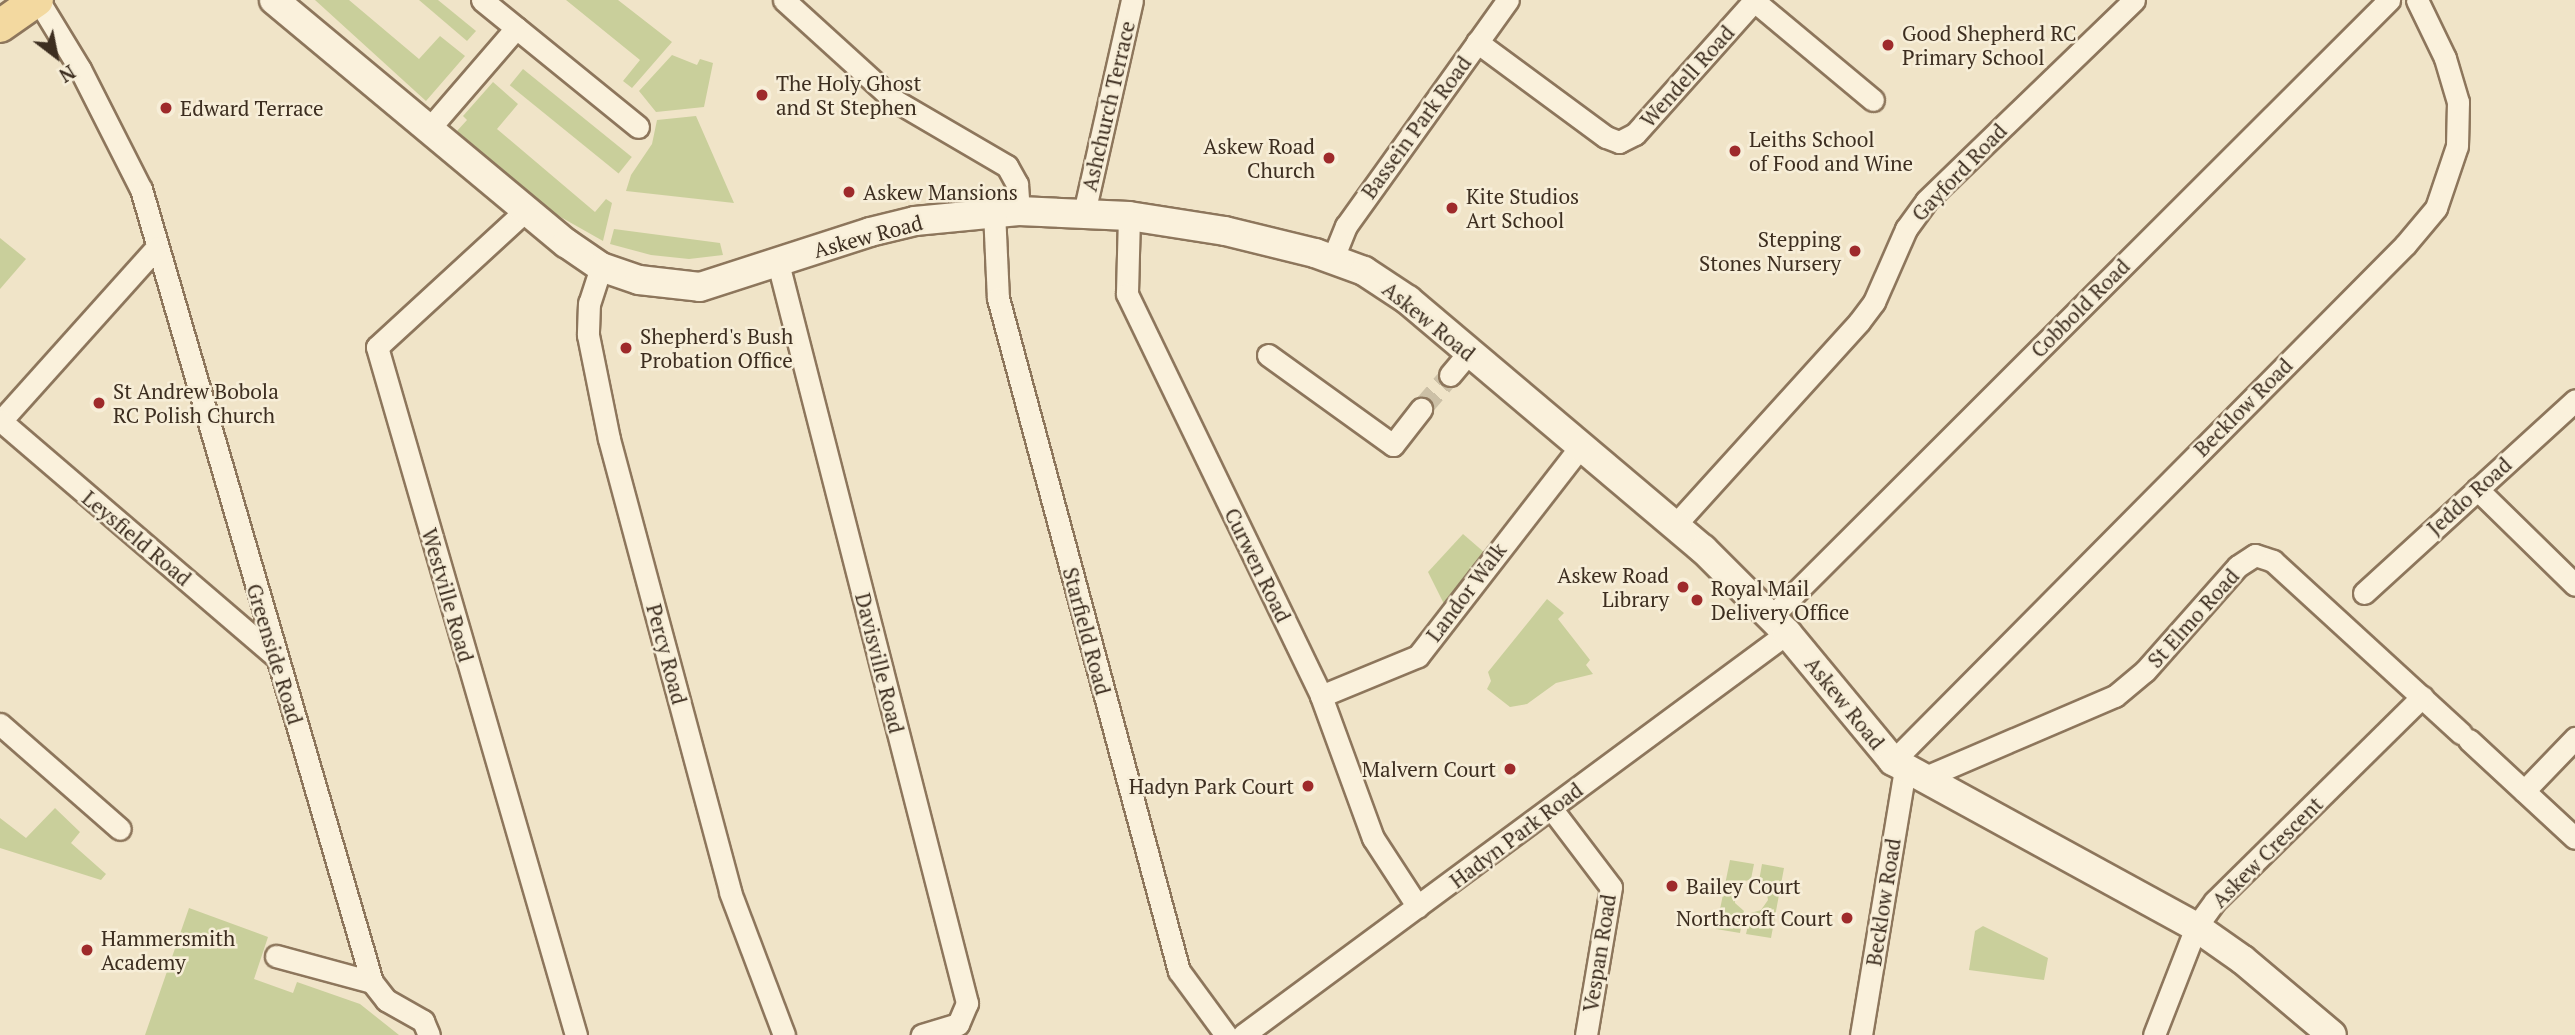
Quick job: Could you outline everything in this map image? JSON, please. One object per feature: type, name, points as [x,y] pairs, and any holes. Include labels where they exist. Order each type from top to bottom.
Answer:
[{"type":"main road","points":[[0,26],[37,0]]},
{"type":"main road","name":"Askew Road","points":[[274,0],[524,211],[601,267],[639,280],[689,287],[778,263],[870,232],[1006,211],[1129,216],[1225,231],[1333,258],[1364,271],[1408,300],[1675,525],[1779,624],[1906,770],[2196,927],[2243,960],[2332,1035]]},
{"type":"street","name":"Greenside Road","points":[[37,0],[80,69],[139,186],[274,655],[372,982],[386,1000],[423,1021],[429,1035]]},
{"type":"street","points":[[482,0],[638,127]]},
{"type":"street","name":"Starfield Road","points":[[784,0],[894,100],[1007,166],[1017,184],[1006,211],[998,298],[1179,971],[1226,1035]]},
{"type":"street","name":"Ashchurch Terrace","points":[[1084,213],[1132,0]]},
{"type":"street","name":"Bassein Park Road","points":[[1333,258],[1346,226],[1508,0]]},
{"type":"street","points":[[1754,0],[1873,100]]},
{"type":"street","name":"Wendell Road","points":[[1477,42],[1606,137],[1619,142],[1635,134],[1754,0]]},
{"type":"street","name":"Gayford Road","points":[[1675,525],[1859,322],[1878,295],[1906,229],[1926,201],[2134,0]]},
{"type":"street","name":"Cobbold Road","points":[[1779,624],[2389,0]]},
{"type":"street","name":"Becklow Road","points":[[1861,1035],[1906,770],[2405,245],[2436,208],[2457,146],[2458,102],[2445,58],[2417,0]]},
{"type":"street","points":[[428,130],[516,28]]},
{"type":"street","name":"Westville Road","points":[[524,211],[377,347],[576,1035]]},
{"type":"street","name":"Curwen Road","points":[[1129,216],[1127,294],[1321,696],[1373,838],[1418,907]]},
{"type":"street","points":[[1,421],[156,248]]},
{"type":"street","name":"Davisville Road","points":[[778,263],[967,1003],[958,1024],[922,1035]]},
{"type":"street","name":"Percy Road","points":[[601,267],[589,303],[588,335],[609,439],[730,892],[784,1035]]},
{"type":"street","points":[[1450,376],[1469,352]]},
{"type":"street","points":[[1268,355],[1393,445],[1422,409]]},
{"type":"street","name":"Jeddo Road","points":[[2364,593],[2575,400]]},
{"type":"street","name":"Leysfield Road","points":[[1,421],[274,655]]},
{"type":"street","name":"Landor Walk","points":[[1321,696],[1418,656],[1581,446]]},
{"type":"street","points":[[2477,489],[2575,585]]},
{"type":"street","name":"St Elmo Road","points":[[1906,770],[2115,696],[2145,671],[2238,566],[2255,555],[2273,561],[2575,838]]},
{"type":"street","name":"Hadyn Park Road","points":[[1243,1035],[1551,808],[1779,624]]},
{"type":"street","name":"Askew Crescent","points":[[2154,1035],[2196,927],[2215,901],[2422,697]]},
{"type":"street","points":[[0,724],[120,829]]},
{"type":"street","points":[[2524,791],[2575,738]]},
{"type":"street","name":"Vespan Road","points":[[1551,808],[1611,887],[1586,1035]]},
{"type":"street","points":[[276,956],[372,982]]},
{"type":"green space","points":[[315,0],[349,0],[419,59],[440,36],[465,56],[426,101]]},
{"type":"green space","points":[[419,0],[438,0],[476,31],[467,41]]},
{"type":"green space","points":[[566,0],[618,0],[672,42],[632,88],[623,81],[640,60]]},
{"type":"green space","points":[[672,55],[697,65],[700,59],[713,63],[704,107],[656,112],[639,91]]},
{"type":"green space","points":[[523,69],[632,157],[619,173],[510,85]]},
{"type":"green space","points":[[493,82],[518,104],[497,129],[595,212],[606,199],[612,203],[603,241],[550,211],[457,131],[467,120],[463,116]]},
{"type":"green space","points":[[696,116],[734,203],[626,191],[631,175],[652,144],[657,120]]},
{"type":"green space","points":[[614,229],[720,243],[723,255],[689,259],[651,255],[610,244]]},
{"type":"green space","points":[[0,238],[26,259],[0,289]]},
{"type":"green space","points":[[1463,534],[1485,553],[1444,604],[1428,572]]},
{"type":"green space","points":[[1547,599],[1564,613],[1558,619],[1590,660],[1586,665],[1593,674],[1556,683],[1527,704],[1510,707],[1487,689],[1491,681],[1488,672]]},
{"type":"green space","points":[[55,808],[80,832],[71,843],[106,874],[101,880],[0,848],[0,818],[26,838]]},
{"type":"green space","points":[[1730,860],[1754,864],[1751,879],[1740,883],[1734,892],[1735,903],[1744,911],[1740,933],[1716,929]]},
{"type":"green space","points":[[1762,864],[1784,868],[1771,938],[1746,934],[1751,913],[1761,910],[1768,900],[1766,889],[1759,881]]},
{"type":"green space","points":[[189,908],[268,937],[254,979],[293,993],[297,982],[360,1004],[399,1035],[145,1035]]},
{"type":"green space","points":[[1983,926],[2048,958],[2044,980],[1969,970],[1975,931]]},
{"type":"tunnel","points":[[1421,409],[1450,375]]},
{"type":"place","name":"Good Shepherd RC Primary School","points":[[1888,45]]},
{"type":"place","name":"The Holy Ghost and St Stephen","points":[[762,95]]},
{"type":"place","name":"Edward Terrace","points":[[166,108]]},
{"type":"place","name":"Leiths School of Food and Wine","points":[[1735,151]]},
{"type":"place","name":"Askew Road Church","points":[[1329,158]]},
{"type":"place","name":"Askew Mansions","points":[[849,192]]},
{"type":"place","name":"Kite Studios Art School","points":[[1452,208]]},
{"type":"place","name":"Stepping Stones Nursery","points":[[1855,251]]},
{"type":"place","name":"Shepherd's Bush Probation Office","points":[[626,348]]},
{"type":"place","name":"St Andrew Bobola RC Polish Church","points":[[99,403]]},
{"type":"place","name":"Askew Road Library","points":[[1683,587]]},
{"type":"place","name":"Royal Mail Delivery Office","points":[[1697,600]]},
{"type":"place","name":"Malvern Court","points":[[1510,769]]},
{"type":"place","name":"Hadyn Park Court","points":[[1308,786]]},
{"type":"place","name":"Bailey Court","points":[[1672,886]]},
{"type":"place","name":"Northcroft Court","points":[[1847,918]]},
{"type":"place","name":"Hammersmith Academy","points":[[87,950]]}]
